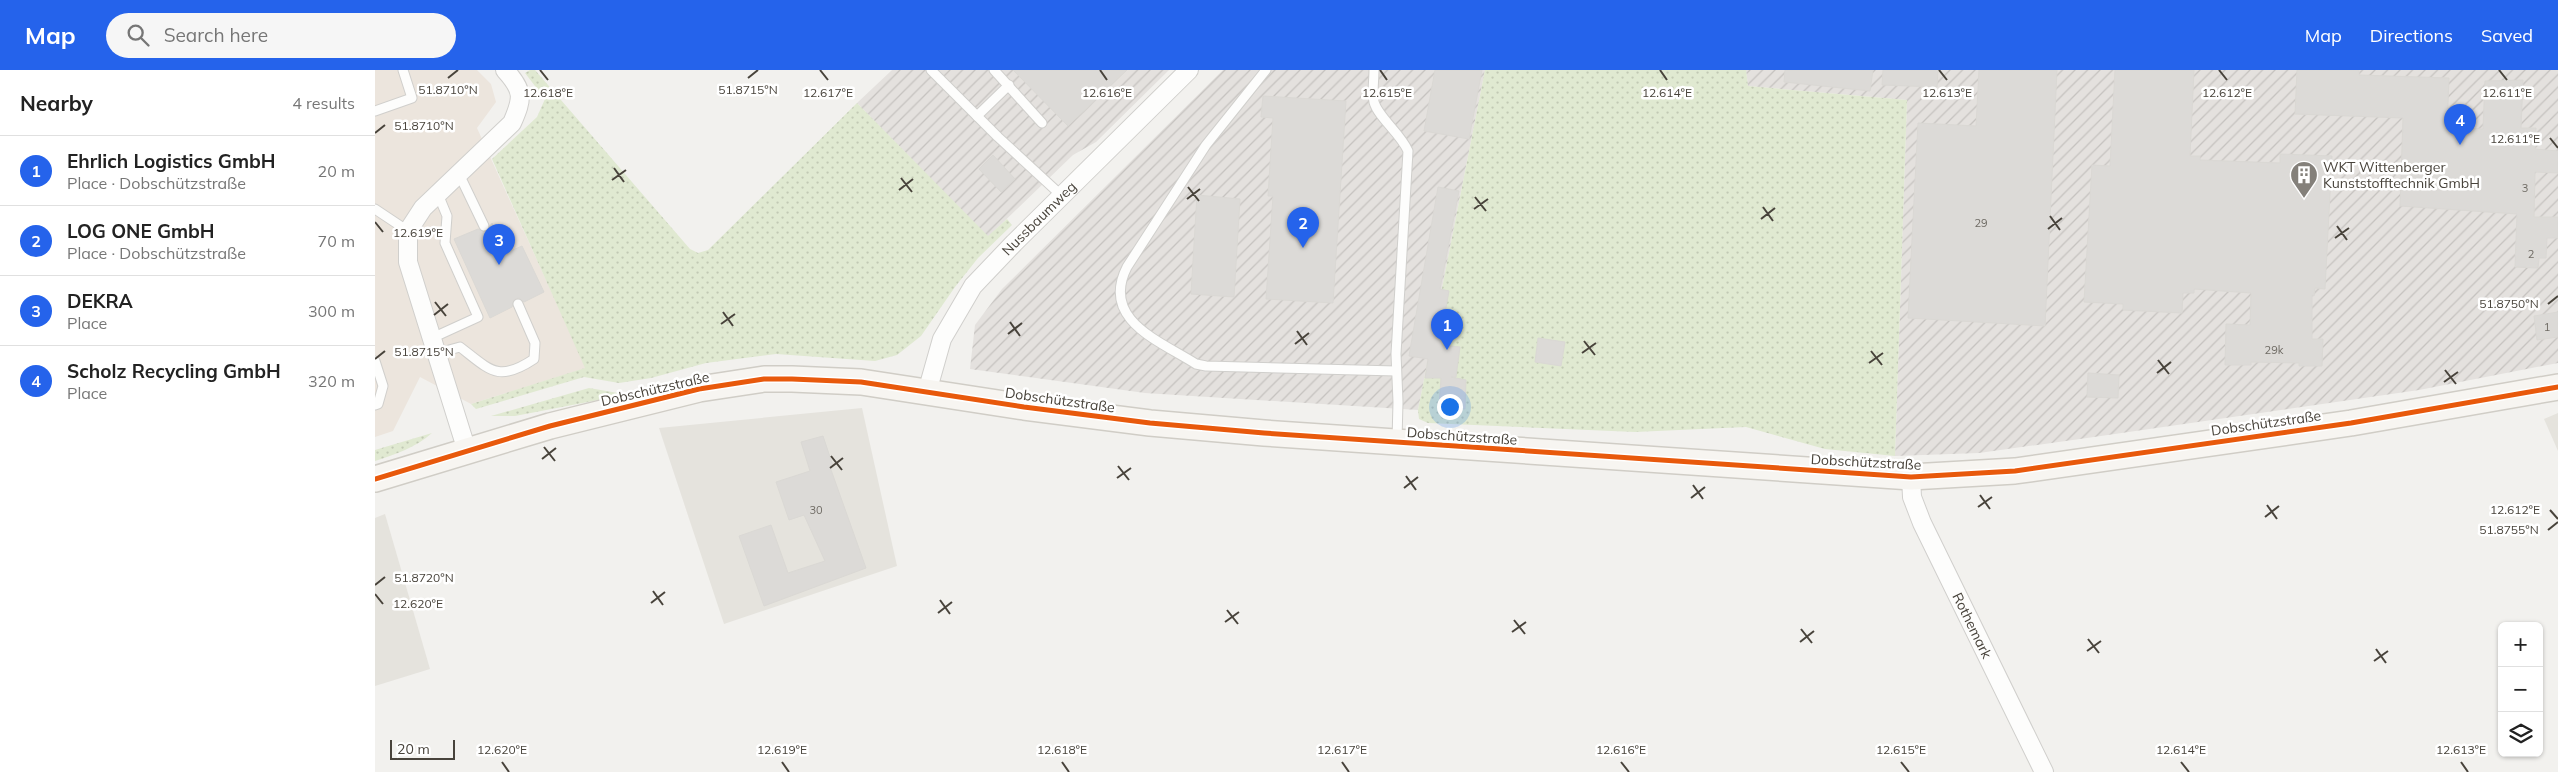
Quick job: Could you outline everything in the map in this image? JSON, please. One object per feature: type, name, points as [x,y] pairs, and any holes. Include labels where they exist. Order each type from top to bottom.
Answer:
[{"type":"street","points":[[467,451],[408,262],[408,231],[423,208],[512,123],[520,105],[519,84],[505,70]]},
{"type":"street","name":"Nussbaumweg","points":[[927,392],[943,339],[961,304],[990,267],[1189,70]]},
{"type":"street","name":"Dobschützstraße","points":[[375,479],[568,422],[699,389],[763,379],[841,380],[1150,423],[1397,443],[1911,477],[2015,471],[2351,422],[2558,387]]},
{"type":"street","name":"Rothemark","points":[[1911,477],[1912,497],[1922,523],[2044,772]]},
{"type":"lane","points":[[375,111],[412,98],[403,70]]},
{"type":"lane","points":[[931,70],[1062,196]]},
{"type":"lane","points":[[994,70],[1042,123]]},
{"type":"lane","points":[[1265,70],[1206,145],[1127,267],[1119,286],[1120,302],[1125,313],[1139,329],[1196,364],[1206,366],[1396,370]]},
{"type":"lane","points":[[1374,70],[1374,100],[1377,108],[1399,134],[1408,151],[1396,370],[1398,402],[1397,443]]},
{"type":"lane","points":[[977,116],[1009,85]]},
{"type":"lane","points":[[459,174],[484,226]]},
{"type":"lane","points":[[435,346],[479,317],[445,244],[447,216],[438,194]]},
{"type":"lane","points":[[375,209],[408,231]]},
{"type":"lane","points":[[435,346],[460,347],[492,371],[515,372],[534,359],[535,343],[518,304]]},
{"type":"lane","points":[[375,361],[383,386],[378,404],[375,405]]},
{"type":"shaded area","points":[[375,70],[477,70],[491,84],[496,102],[477,128],[586,368],[471,404],[420,377],[393,431],[375,437]]},
{"type":"shaded area","points":[[892,70],[1169,70],[1096,142],[1073,155],[988,237],[857,103]]},
{"type":"shaded area","points":[[1223,70],[1485,70],[1418,410],[1145,393],[970,369],[975,325],[1002,289]]},
{"type":"shaded area","points":[[1746,70],[2558,70],[2558,363],[2419,390],[2094,437],[1979,453],[1895,456],[1907,100],[1748,86]]},
{"type":"shaded area","points":[[862,408],[897,566],[724,624],[659,428]]},
{"type":"shaded area","points":[[2558,413],[2558,451],[2544,419]]},
{"type":"shaded area","points":[[385,514],[430,669],[375,686],[375,518]]},
{"type":"green space","points":[[535,70],[690,249],[698,253],[708,250],[857,103],[988,236],[1007,219],[1012,225],[978,258],[921,336],[897,355],[875,361],[776,354],[706,363],[651,378],[619,383],[584,377],[476,409],[471,404],[585,368],[492,159],[537,117],[545,99],[525,73]]},
{"type":"green space","points":[[1485,70],[1746,70],[1748,86],[1907,100],[1895,456],[1825,449],[1746,427],[1635,432],[1428,423],[1419,419],[1418,410]]},
{"type":"green space","points":[[589,388],[618,393],[619,396],[515,416],[491,416]]},
{"type":"green space","points":[[432,433],[412,447],[375,461],[375,450]]},
{"type":"building","points":[[1013,70],[1127,70],[1068,126]]},
{"type":"building","points":[[1435,70],[1482,70],[1469,139],[1424,131]]},
{"type":"building","points":[[1785,70],[1873,70],[1870,91],[1784,82]]},
{"type":"building","points":[[1883,70],[1938,70],[1937,87],[1882,85]]},
{"type":"building","points":[[1979,70],[2057,70],[2045,326],[1908,318],[1918,123],[1976,126]]},
{"type":"building","points":[[2115,70],[2194,70],[2190,156],[2200,156],[2200,160],[2280,163],[2280,154],[2332,156],[2325,289],[2315,288],[2314,296],[2312,295],[2312,339],[2323,339],[2322,366],[2299,366],[2299,363],[2251,362],[2251,365],[2225,365],[2226,324],[2250,325],[2251,293],[2194,289],[2194,293],[2183,293],[2182,313],[2123,310],[2123,304],[2084,302],[2092,165],[2110,166]]},
{"type":"building","points":[[2297,70],[2359,70],[2359,75],[2449,78],[2447,128],[2483,129],[2485,81],[2523,80],[2521,128],[2536,128],[2535,149],[2558,151],[2558,173],[2535,172],[2534,217],[2558,217],[2558,238],[2547,238],[2546,258],[2539,258],[2538,268],[2515,267],[2517,214],[2400,206],[2403,118],[2295,114]]},
{"type":"building","points":[[1263,96],[1346,101],[1333,303],[1266,299],[1273,196],[1268,196],[1273,118],[1261,117]]},
{"type":"building","points":[[993,155],[1015,179],[1001,192],[979,169]]},
{"type":"building","points":[[1438,187],[1459,191],[1440,289],[1449,291],[1443,324],[1446,324],[1442,345],[1460,347],[1456,377],[1451,377],[1466,380],[1465,409],[1439,407],[1441,378],[1425,378],[1428,359],[1409,356]]},
{"type":"building","points":[[1197,195],[1240,199],[1234,297],[1191,294]]},
{"type":"building","points":[[492,223],[506,253],[522,246],[544,292],[524,302],[519,298],[515,299],[512,307],[490,318],[454,239],[478,229],[486,232]]},
{"type":"building","points":[[2558,312],[2558,337],[2537,340],[2534,316]]},
{"type":"building","points":[[1538,338],[1565,342],[1561,366],[1535,362]]},
{"type":"building","points":[[2088,373],[2119,375],[2118,398],[2087,397]]},
{"type":"building","points":[[823,436],[833,466],[830,467],[866,568],[764,606],[739,536],[771,525],[788,573],[825,561],[804,515],[789,520],[776,482],[810,471],[801,442]]},
{"type":"cycle path","points":[[375,479],[550,426],[699,389],[764,379],[861,382],[1024,407],[1150,423],[1264,433],[1911,477],[2015,471],[2351,423],[2558,387]]},
{"type":"place","name":"Scholz Recycling GmbH","points":[[2460,145]]},
{"type":"place","name":"WKT Wittenberger Kunststofftechnik GmbH","points":[[2304,199]]},
{"type":"place","name":"LOG ONE GmbH","points":[[1303,248]]},
{"type":"place","name":"DEKRA","points":[[499,265]]},
{"type":"place","name":"Ehrlich Logistics GmbH","points":[[1447,350]]}]
